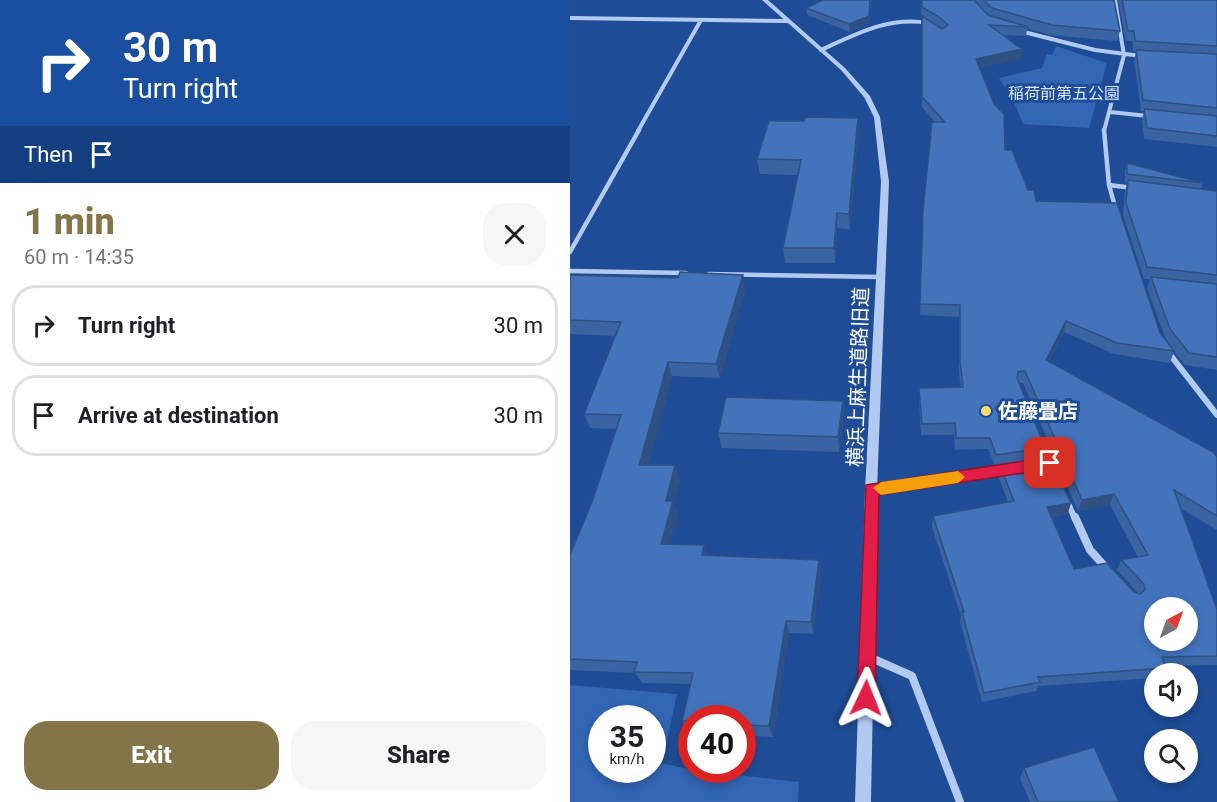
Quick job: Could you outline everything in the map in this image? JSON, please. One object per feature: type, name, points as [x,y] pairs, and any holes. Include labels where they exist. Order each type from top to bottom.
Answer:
[{"type":"street","name":"横浜上麻生道路旧道","points":[[765,0],[843,69],[867,96],[877,117],[885,182],[871,490],[863,802]]},
{"type":"street","points":[[1115,0],[1124,55],[1102,135],[1109,185],[1118,215]]},
{"type":"street","points":[[570,18],[788,21]]},
{"type":"street","points":[[821,50],[899,19],[913,19],[936,29]]},
{"type":"street","points":[[570,252],[701,20]]},
{"type":"street","points":[[1019,30],[1124,55],[1147,56]]},
{"type":"street","points":[[1110,112],[1158,117]]},
{"type":"street","points":[[1109,185],[1142,189]]},
{"type":"street","points":[[570,271],[689,273]]},
{"type":"street","points":[[701,274],[880,277]]},
{"type":"street","points":[[1161,344],[1217,415]]},
{"type":"street","points":[[1037,430],[1055,474]]},
{"type":"street","points":[[1039,465],[1050,463]]},
{"type":"street","points":[[871,490],[1016,468]]},
{"type":"street","points":[[1065,496],[1090,550],[1112,574]]},
{"type":"street","points":[[867,657],[912,676],[960,802]]},
{"type":"green space","name":"稲荷前第五公園","points":[[1056,46],[1107,63],[1089,128],[1023,124],[1014,102],[999,78],[1042,68],[1047,54],[1052,55]]},
{"type":"green space","points":[[570,685],[677,694],[666,745],[666,705],[588,705],[588,783],[666,783],[666,764],[678,767],[678,783],[756,783],[756,777],[799,782],[798,802],[570,802]]},
{"type":"building","points":[[823,0],[870,0],[869,16],[849,24],[806,8]]},
{"type":"building","points":[[922,0],[974,0],[988,15],[1028,27],[989,25],[1022,49],[976,59],[994,104],[1004,114],[1005,150],[1012,150],[1028,190],[1034,190],[1036,201],[1117,203],[1160,333],[1174,351],[1117,343],[1066,321],[1046,360],[1213,452],[1217,457],[1217,516],[1174,490],[1217,609],[1217,656],[1162,657],[1164,663],[1144,663],[1144,670],[1038,677],[1040,682],[984,693],[962,612],[964,612],[933,516],[1014,501],[1000,465],[1050,458],[1071,503],[1047,507],[1074,569],[1107,563],[1134,592],[1140,594],[1145,590],[1144,584],[1121,560],[1148,555],[1114,494],[1082,500],[1025,371],[1018,372],[1017,378],[1045,448],[996,455],[990,438],[956,438],[955,423],[922,424],[919,388],[963,387],[960,361],[960,305],[920,304],[923,210],[932,122],[945,122],[922,97],[922,16],[942,29],[948,25],[922,7]]},
{"type":"building","points":[[984,0],[1114,0],[1120,31],[1052,25],[992,8]]},
{"type":"building","points":[[1122,0],[1217,0],[1217,46],[1135,41],[1134,31],[1128,31]]},
{"type":"building","points":[[1136,50],[1217,54],[1217,108],[1143,100]]},
{"type":"building","points":[[1144,109],[1217,116],[1217,136],[1147,128]]},
{"type":"building","points":[[805,117],[858,118],[849,214],[837,213],[834,248],[783,248],[801,160],[757,159],[769,121],[804,121]]},
{"type":"building","points":[[1127,163],[1203,183],[1127,174]]},
{"type":"building","points":[[1128,180],[1217,191],[1217,275],[1147,267],[1126,203]]},
{"type":"building","points":[[680,272],[743,275],[716,364],[668,362],[639,465],[675,465],[666,501],[673,501],[661,544],[704,545],[702,555],[819,560],[811,622],[786,621],[769,726],[756,726],[756,705],[686,705],[693,673],[634,672],[637,662],[570,659],[570,555],[593,499],[621,415],[584,414],[621,322],[570,320],[570,275],[678,278]]},
{"type":"building","points":[[1151,277],[1217,284],[1217,357],[1189,353],[1170,329]]},
{"type":"building","points":[[726,397],[843,401],[838,437],[718,433]]},
{"type":"building","points":[[1094,747],[1119,802],[1038,802],[1024,768]]},
{"type":"slow traffic","points":[[881,488],[958,477]]},
{"type":"place","name":"佐藤畳店","points":[[986,411]]},
{"type":"route","points":[[866,698],[871,490],[1050,463]]}]
